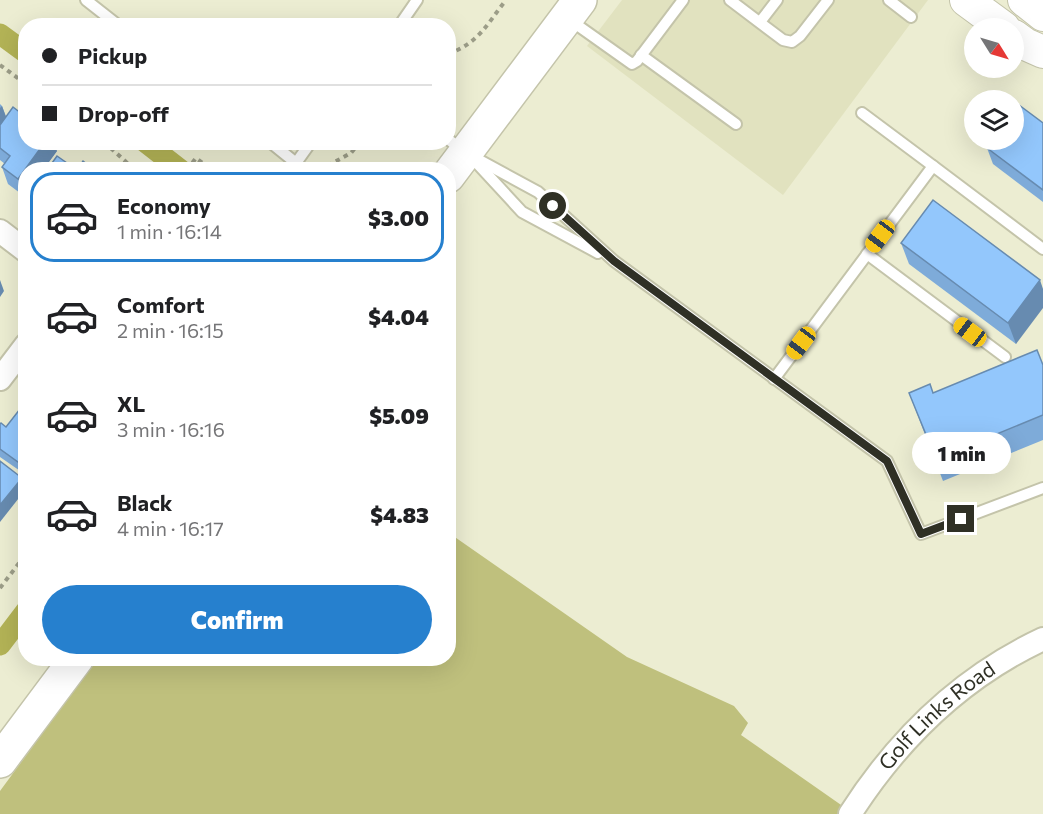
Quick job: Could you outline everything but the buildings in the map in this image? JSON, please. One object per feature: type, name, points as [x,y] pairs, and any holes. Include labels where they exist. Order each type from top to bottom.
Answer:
[{"type":"main road","points":[[966,0],[991,18]]},
{"type":"main road","points":[[455,156],[573,9]]},
{"type":"main road","points":[[1024,43],[1043,52]]},
{"type":"main road","points":[[0,761],[71,666]]},
{"type":"street","points":[[0,231],[18,245]]},
{"type":"street","points":[[0,379],[18,355]]},
{"type":"street","name":"Golf Links Road","points":[[850,814],[890,759],[934,713],[984,672],[1043,639]]},
{"type":"lane","points":[[86,0],[109,18]]},
{"type":"lane","points":[[405,18],[417,0]]},
{"type":"lane","points":[[573,9],[627,62],[632,64],[642,55],[683,0]]},
{"type":"lane","points":[[730,0],[783,40],[792,42],[800,36],[828,0]]},
{"type":"lane","points":[[760,22],[777,0]]},
{"type":"lane","points":[[889,0],[911,17]]},
{"type":"lane","points":[[642,55],[736,124]]},
{"type":"lane","points":[[862,113],[1043,249]]},
{"type":"lane","points":[[280,150],[295,162]]},
{"type":"lane","points":[[455,156],[538,192],[614,261],[887,461],[921,534],[1043,488]]},
{"type":"lane","points":[[455,156],[522,212],[614,261]]},
{"type":"lane","points":[[774,379],[933,166]]},
{"type":"lane","points":[[867,254],[1005,357]]},
{"type":"path","points":[[456,51],[476,40],[506,0]]},
{"type":"path","points":[[0,65],[18,78]]},
{"type":"path","points":[[113,150],[126,162]]},
{"type":"path","points":[[335,162],[353,150]]},
{"type":"path","points":[[0,588],[18,564]]},
{"type":"shaded area","points":[[622,0],[928,0],[783,195],[587,46]]},
{"type":"green space","points":[[456,538],[627,657],[734,706],[748,723],[741,735],[844,807],[839,814],[0,814],[0,791],[92,666],[456,666]]},
{"type":"waterway","points":[[0,34],[18,47]]},
{"type":"waterway","points":[[155,150],[171,162]]},
{"type":"waterway","points":[[0,645],[18,621]]},
{"type":"route","points":[[553,206],[614,261],[887,461],[921,534],[961,519]]}]
